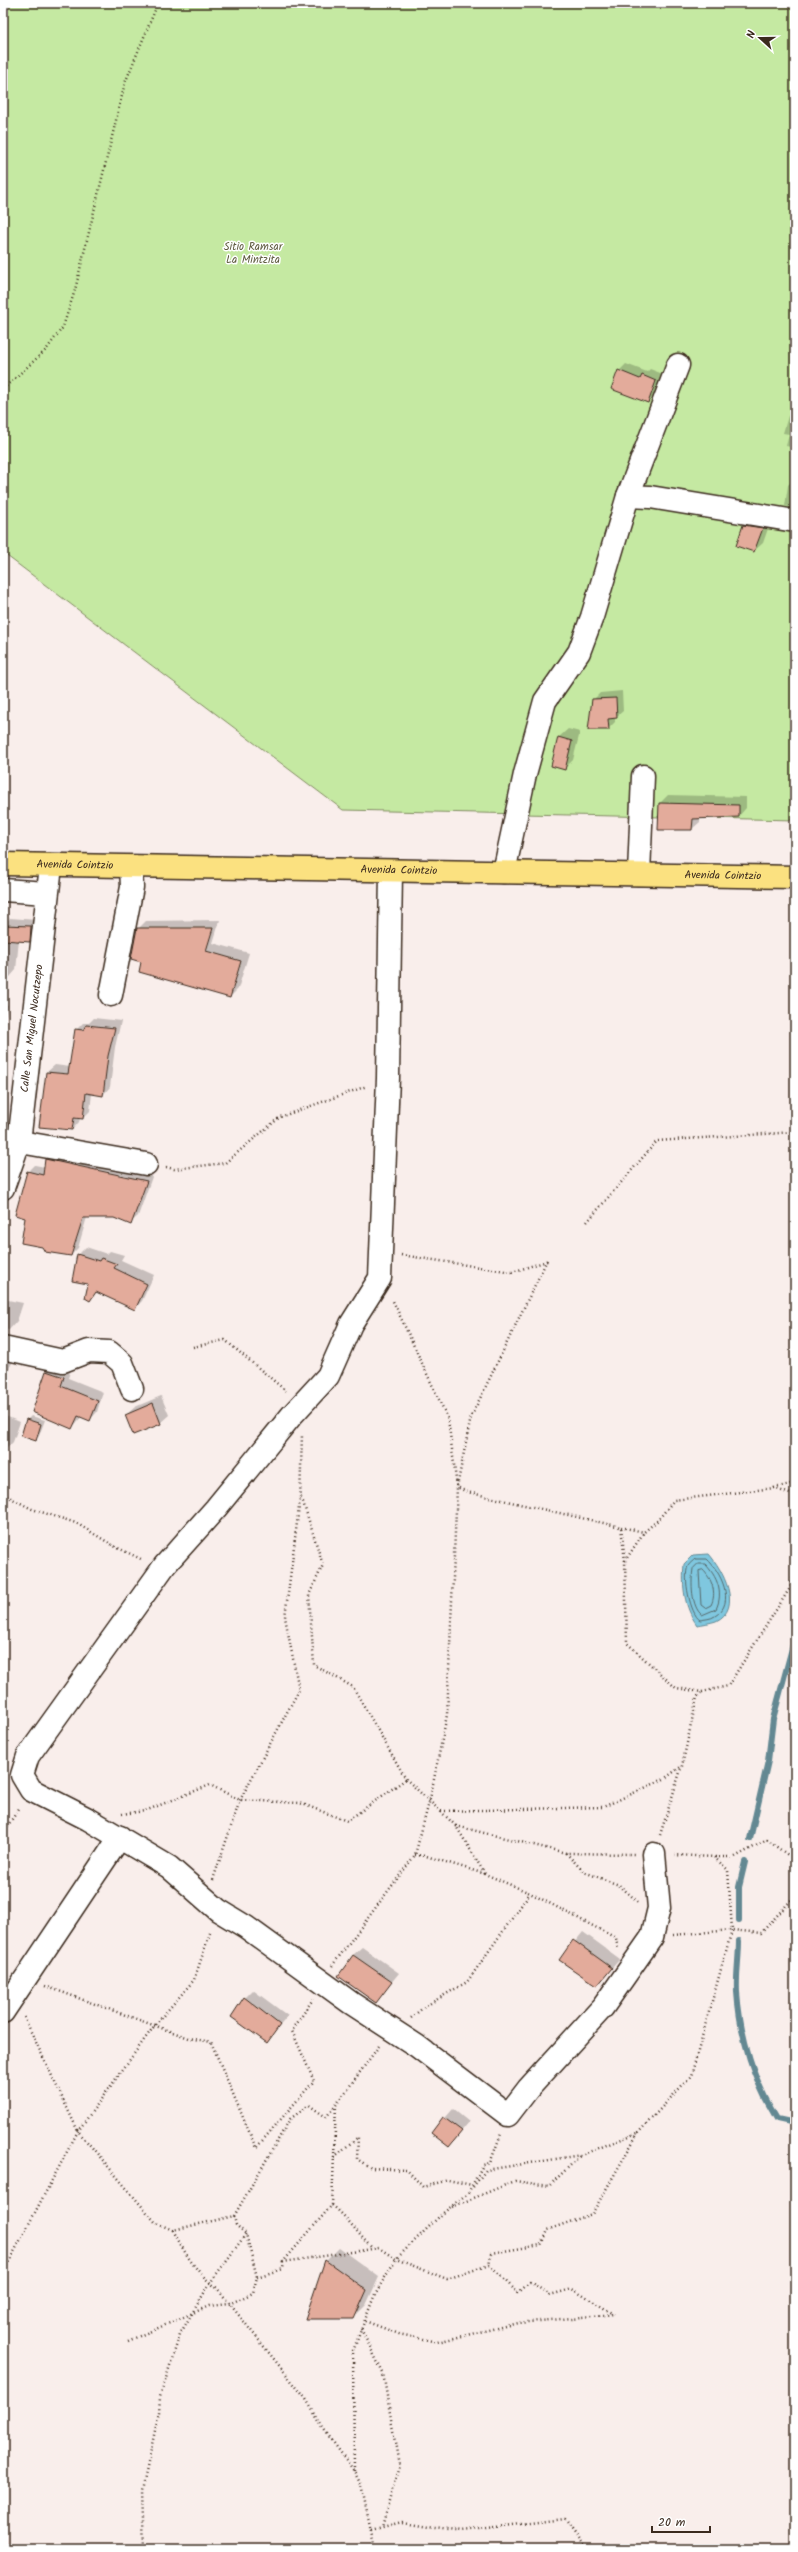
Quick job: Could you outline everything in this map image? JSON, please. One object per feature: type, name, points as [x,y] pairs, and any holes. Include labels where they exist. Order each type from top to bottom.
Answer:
[{"type":"main road","name":"Avenida Cointzio","points":[[3,864],[51,866],[795,877]]},
{"type":"street","points":[[504,872],[524,781],[545,701],[579,652],[592,617],[628,496],[678,365]]},
{"type":"street","points":[[628,496],[650,497],[795,521]]},
{"type":"street","points":[[639,874],[643,776]]},
{"type":"street","name":"Calle San Miguel Nocutzepo","points":[[3,1188],[51,866]]},
{"type":"street","points":[[112,995],[132,887],[131,867]]},
{"type":"street","points":[[391,871],[388,1078],[380,1278],[351,1324],[328,1376],[297,1410],[216,1508],[165,1565],[28,1756],[22,1775],[31,1790],[88,1818],[169,1867],[212,1905],[246,1927],[351,2003],[395,2030],[508,2115],[528,2089],[603,2007],[652,1937],[659,1908],[654,1854]]},
{"type":"street","points":[[3,890],[47,893]]},
{"type":"street","points":[[11,1141],[146,1164]]},
{"type":"street","points":[[3,1348],[63,1361],[89,1351],[110,1352],[122,1363],[132,1389]]},
{"type":"street","points":[[14,1996],[120,1837]]},
{"type":"path","points":[[3,389],[46,350],[63,327],[75,290],[125,83],[158,3]]},
{"type":"path","points":[[146,1164],[174,1169],[225,1163],[280,1117],[388,1078]]},
{"type":"path","points":[[587,1222],[657,1141],[795,1132]]},
{"type":"path","points":[[14,1996],[155,2025],[189,2038],[211,2042],[256,2148],[314,2081],[292,2031],[324,1982],[336,1958],[415,1855],[430,1799],[447,1715],[457,1487],[471,1417],[547,1260],[512,1272],[382,1250]]},
{"type":"path","points":[[380,1278],[448,1419],[457,1487]]},
{"type":"path","points":[[3,2273],[78,2131],[155,2025],[194,1980],[240,1800],[299,1690],[285,1617],[300,1499],[303,1440],[297,1410],[225,1340],[193,1347]]},
{"type":"path","points":[[625,1561],[644,1532],[658,1520],[674,1500],[774,1488],[795,1483]]},
{"type":"path","points":[[457,1487],[467,1492],[644,1532]]},
{"type":"path","points":[[774,1488],[795,1496]]},
{"type":"path","points":[[3,1494],[32,1510],[76,1523],[114,1546],[142,1560],[165,1565]]},
{"type":"path","points":[[300,1499],[303,1502],[324,1565],[309,1595],[314,1665],[354,1688],[406,1779],[430,1799],[456,1826],[485,1874]]},
{"type":"path","points":[[621,1527],[625,1561],[626,1643],[676,1688],[702,1692],[728,1686],[790,1588],[795,1571]]},
{"type":"path","points":[[654,1854],[682,1766],[697,1697],[702,1692]]},
{"type":"path","points":[[441,1811],[603,1808],[664,1779],[682,1766]]},
{"type":"path","points":[[88,1818],[145,1811],[210,1785],[240,1800],[300,1803],[347,1821],[406,1779]]},
{"type":"path","points":[[3,1834],[31,1790]]},
{"type":"path","points":[[714,1858],[735,1857],[767,1840],[795,1860]]},
{"type":"path","points":[[566,1853],[584,1872],[619,1885],[634,1900],[659,1908]]},
{"type":"path","points":[[415,1855],[426,1856],[485,1874],[530,1893],[616,1938],[620,1957]]},
{"type":"path","points":[[128,2341],[209,2306],[229,2304],[253,2293],[257,2277],[246,2234],[236,2225],[234,2216],[290,2119],[309,2105],[326,2117],[388,2035],[424,2006],[467,1982],[530,1893]]},
{"type":"path","points":[[652,1937],[732,1930],[761,1932],[795,1896]]},
{"type":"path","points":[[3,1962],[9,1970],[14,1996],[78,2131],[156,2223],[173,2230],[234,2216]]},
{"type":"path","points":[[257,2277],[282,2269],[283,2262],[332,2205],[336,2105]]},
{"type":"path","points":[[468,2194],[483,2165],[490,2163],[508,2115]]},
{"type":"path","points":[[354,2470],[353,2351],[375,2294],[396,2259],[448,2209],[468,2194],[486,2170],[581,2155],[638,2133],[592,2214],[547,2230],[541,2244],[491,2253],[489,2266]]},
{"type":"path","points":[[334,2157],[358,2137],[357,2159],[371,2168],[407,2170],[423,2187],[448,2180],[472,2185]]},
{"type":"path","points":[[448,2209],[515,2181],[549,2186],[581,2155]]},
{"type":"path","points":[[332,2205],[349,2219],[351,2226],[372,2248]]},
{"type":"path","points":[[173,2230],[188,2260],[229,2304],[306,2398],[322,2428],[354,2470],[361,2485],[375,2549]]},
{"type":"path","points":[[144,2549],[142,2491],[159,2412],[160,2396],[180,2334],[210,2283],[246,2234]]},
{"type":"path","points":[[283,2262],[379,2248],[396,2259],[447,2279],[489,2266]]},
{"type":"path","points":[[365,2321],[399,2334],[437,2342],[518,2323],[615,2314],[572,2289],[550,2295],[530,2282],[518,2293],[489,2266]]},
{"type":"path","points":[[361,2329],[383,2374],[399,2465],[382,2527]]},
{"type":"path","points":[[371,2530],[402,2522],[460,2531],[565,2519],[587,2549]]},
{"type":"green space","name":"Sitio Ramsar La Mintzita","points":[[3,3],[795,3],[795,820],[343,810],[3,553]]},
{"type":"water","points":[[709,1554],[720,1569],[728,1588],[730,1598],[729,1607],[724,1615],[716,1621],[697,1625],[689,1611],[685,1596],[683,1580],[684,1564],[693,1555]]},
{"type":"building","points":[[618,370],[640,379],[642,375],[656,381],[648,403],[611,389]]},
{"type":"building","points":[[743,525],[763,528],[754,552],[736,546]]},
{"type":"building","points":[[616,698],[617,718],[608,719],[609,730],[588,730],[592,699]]},
{"type":"building","points":[[558,737],[572,741],[565,770],[551,766]]},
{"type":"building","points":[[659,803],[739,805],[739,817],[693,819],[692,830],[658,830]]},
{"type":"building","points":[[3,925],[31,926],[30,942],[3,940]]},
{"type":"building","points":[[137,928],[213,928],[206,951],[241,961],[230,998],[139,972],[141,962],[131,959]]},
{"type":"building","points":[[86,1025],[115,1028],[108,1056],[103,1096],[86,1093],[83,1119],[74,1118],[72,1130],[39,1127],[46,1072],[68,1074],[75,1029],[83,1030]]},
{"type":"building","points":[[45,1159],[147,1181],[131,1225],[114,1218],[83,1218],[71,1256],[45,1252],[42,1247],[21,1243],[25,1218],[15,1215],[27,1171],[43,1175]]},
{"type":"building","points":[[77,1254],[99,1261],[101,1258],[117,1264],[114,1268],[147,1284],[135,1310],[96,1292],[90,1301],[85,1298],[88,1284],[72,1281]]},
{"type":"building","points":[[46,1371],[64,1377],[61,1386],[98,1401],[90,1421],[78,1416],[72,1429],[32,1412]]},
{"type":"building","points":[[153,1403],[161,1424],[133,1435],[125,1415]]},
{"type":"building","points":[[26,1419],[41,1424],[36,1441],[21,1436]]},
{"type":"building","points":[[573,1940],[612,1968],[597,1986],[559,1960]]},
{"type":"building","points":[[353,1955],[392,1982],[376,2003],[338,1976]]},
{"type":"building","points":[[244,1997],[280,2025],[267,2043],[231,2017]]},
{"type":"building","points":[[443,2117],[462,2131],[449,2147],[431,2133]]},
{"type":"building","points":[[325,2260],[367,2290],[354,2319],[305,2319]]},
{"type":"waterway","points":[[750,1839],[768,1761],[773,1719],[795,1637]]},
{"type":"waterway","points":[[739,1920],[739,1887],[745,1862]]},
{"type":"waterway","points":[[739,1941],[737,1992],[741,2025],[745,2042],[761,2090],[777,2119],[795,2123]]}]
